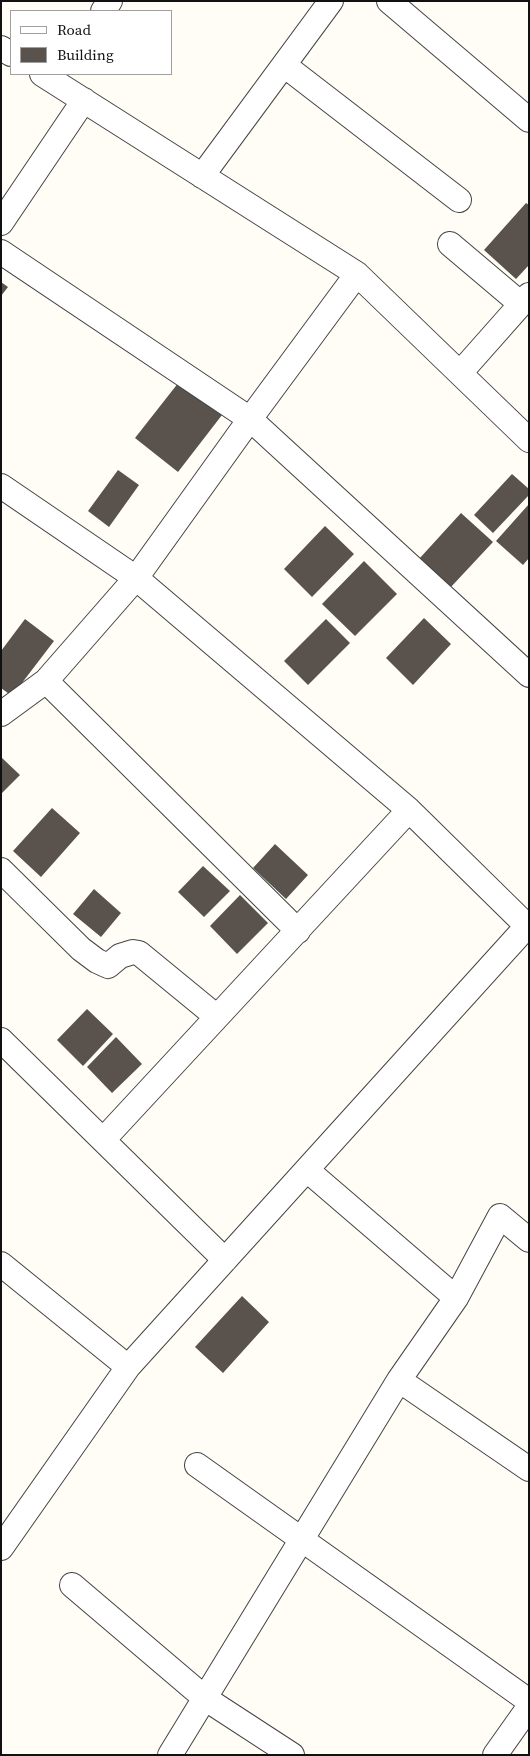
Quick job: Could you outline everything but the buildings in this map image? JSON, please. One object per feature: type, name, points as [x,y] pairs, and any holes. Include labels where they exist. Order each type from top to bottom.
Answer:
[{"type":"street","points":[[202,176],[331,1]]},
{"type":"street","points":[[389,1],[529,120]]},
{"type":"street","points":[[284,65],[459,200]]},
{"type":"street","points":[[49,76],[357,274],[529,440]]},
{"type":"street","points":[[1,223],[84,100]]},
{"type":"street","points":[[450,244],[525,300],[460,373]]},
{"type":"street","points":[[1,252],[250,419],[527,670]]},
{"type":"street","points":[[1,714],[46,681],[136,578],[357,274]]},
{"type":"street","points":[[1,486],[136,578],[409,810],[528,925],[128,1366],[1,1548]]},
{"type":"street","points":[[46,681],[298,931]]},
{"type":"street","points":[[103,1140],[409,810]]},
{"type":"street","points":[[1,870],[81,949],[97,961],[108,966],[120,956],[132,952],[139,954],[218,1017]]},
{"type":"street","points":[[1,1040],[225,1260]]},
{"type":"street","points":[[307,1170],[456,1298]]},
{"type":"street","points":[[170,1755],[399,1380],[456,1298],[500,1216],[529,1240]]},
{"type":"street","points":[[5,1276],[128,1366]]},
{"type":"street","points":[[399,1380],[529,1469]]},
{"type":"street","points":[[197,1465],[529,1701]]},
{"type":"street","points":[[72,1584],[206,1698],[292,1755]]},
{"type":"street","points":[[495,1755],[529,1707]]}]
